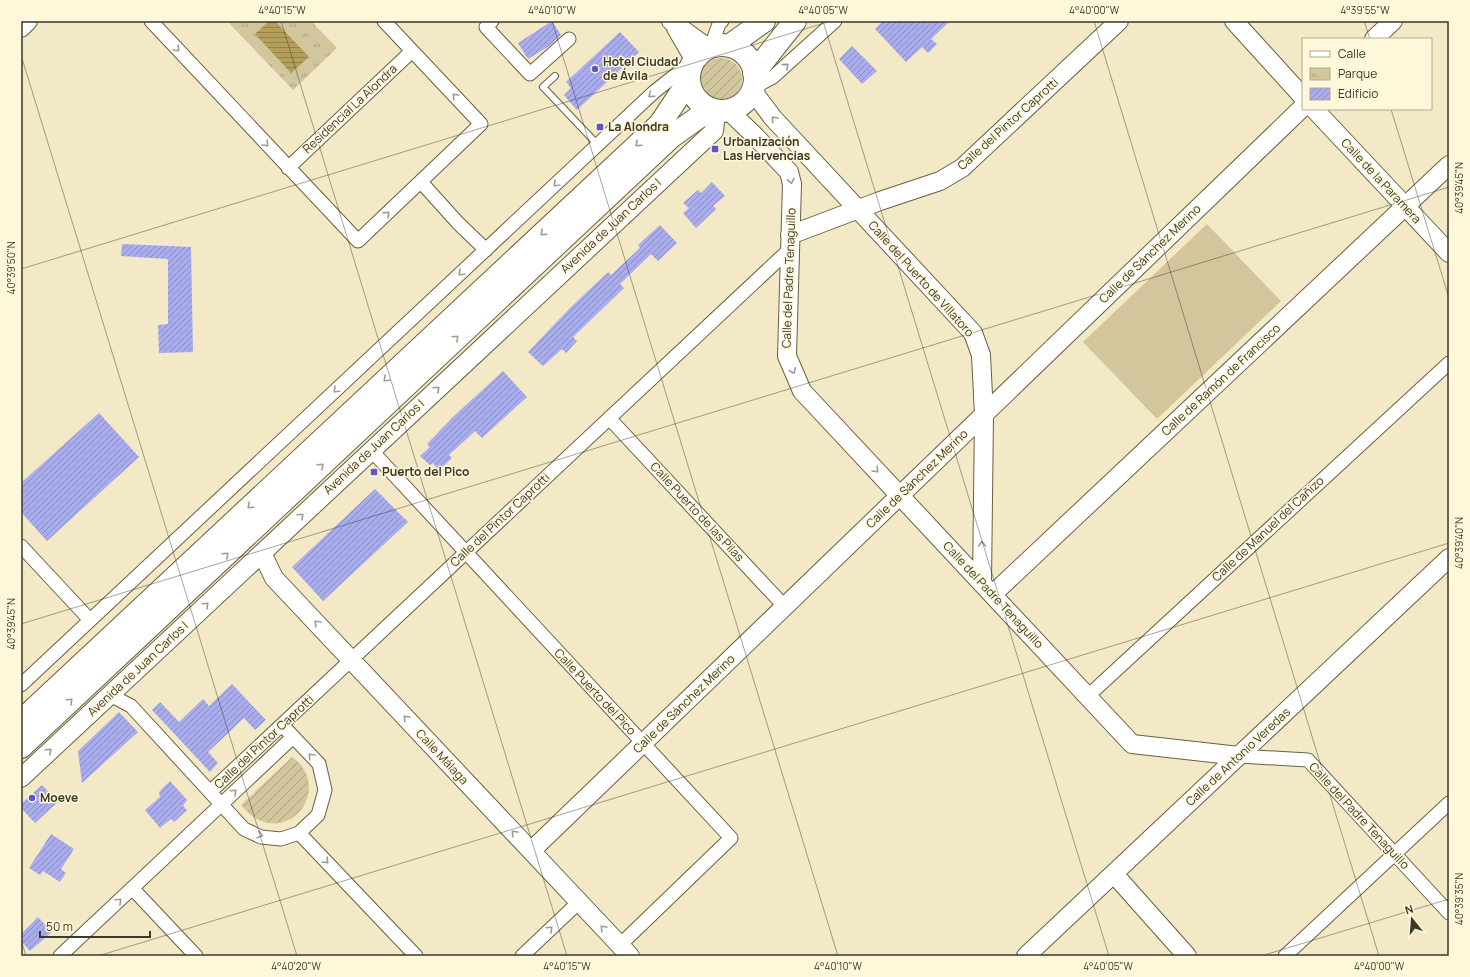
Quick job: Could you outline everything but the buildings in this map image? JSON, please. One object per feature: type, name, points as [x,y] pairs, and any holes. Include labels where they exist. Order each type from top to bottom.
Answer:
[{"type":"highway","points":[[21,721],[660,124],[704,57],[764,21]]},
{"type":"highway","points":[[704,57],[695,99],[718,110],[743,103],[795,21]]},
{"type":"highway","points":[[704,57],[741,51],[750,61],[754,84]]},
{"type":"highway","name":"Avenida de Juan Carlos I","points":[[21,747],[671,136],[718,110]]},
{"type":"street","points":[[21,28],[28,21]]},
{"type":"street","points":[[151,21],[358,241],[482,124],[384,21]]},
{"type":"street","points":[[492,21],[486,26],[530,74],[569,39]]},
{"type":"street","points":[[21,685],[654,92],[704,57],[719,24],[722,21]]},
{"type":"street","points":[[754,84],[773,77],[834,21]]},
{"type":"street","name":"Calle del Pintor Caprotti","points":[[210,792],[609,418],[790,242],[858,208],[940,182],[962,168],[1119,21]]},
{"type":"street","points":[[1234,21],[1302,96]]},
{"type":"street","points":[[1375,38],[1393,21]]},
{"type":"street","points":[[674,22],[704,57]]},
{"type":"street","name":"Residencial La Alondra","points":[[288,168],[412,51]]},
{"type":"street","name":"Calle del Puerto de Villatoro","points":[[754,84],[773,118],[973,333],[981,355],[984,415],[987,588]]},
{"type":"street","name":"Calle de Sánchez Merino","points":[[531,851],[1302,109]]},
{"type":"street","name":"Calle del Padre Tenaguillo","points":[[718,110],[755,136],[789,172],[792,184],[786,356],[802,391],[1132,744],[1239,756],[1308,760],[1449,913]]},
{"type":"street","name":"Avenida de Juan Carlos I","points":[[21,778],[714,130],[718,110]]},
{"type":"street","name":"Calle de la Paramera","points":[[1315,110],[1449,253]]},
{"type":"street","name":"Calle de Ramón de Francisco","points":[[987,588],[1405,207],[1449,165]]},
{"type":"street","points":[[421,182],[458,223],[486,250]]},
{"type":"street","name":"Calle de Manuel del Cañizo","points":[[1088,696],[1449,362]]},
{"type":"street","name":"Calle Puerto de las Pilas","points":[[609,418],[785,606]]},
{"type":"street","name":"Calle Puerto del Pico","points":[[371,450],[731,838],[625,951]]},
{"type":"street","points":[[21,546],[90,620]]},
{"type":"street","name":"Calle Málaga","points":[[262,553],[274,578],[625,951]]},
{"type":"street","name":"Calle de Antonio Veredas","points":[[1026,956],[1449,558]]},
{"type":"street","points":[[124,682],[131,706]]},
{"type":"street","points":[[110,695],[131,706],[244,829],[261,837],[281,839],[299,833],[318,815],[325,790],[319,764],[282,725]]},
{"type":"street","name":"Calle del Pintor Caprotti","points":[[60,956],[293,737]]},
{"type":"street","points":[[1285,956],[1449,803]]},
{"type":"street","points":[[299,833],[416,956]]},
{"type":"street","points":[[1114,874],[1187,956]]},
{"type":"street","points":[[132,888],[196,956]]},
{"type":"street","points":[[522,956],[579,902]]},
{"type":"lane","points":[[555,76],[543,88],[598,145]]},
{"type":"green space","points":[[311,21],[337,48],[293,90],[228,22]]},
{"type":"green space","points":[[721,58],[736,64],[742,79],[736,94],[721,100],[706,94],[700,79],[706,64]]},
{"type":"green space","points":[[1207,224],[1281,301],[1157,419],[1083,342]]},
{"type":"green space","points":[[292,757],[301,765],[308,779],[308,793],[304,806],[295,816],[283,822],[270,823],[255,818],[241,805]]},
{"type":"shaded area","points":[[269,21],[275,21],[309,57],[291,73],[255,34]]},
{"type":"place","name":"Hotel Ciudad de Ávila","points":[[595,69]]},
{"type":"place","name":"La Alondra","points":[[600,127]]},
{"type":"place","name":"Urbanización Las Hervencias","points":[[715,149]]},
{"type":"place","name":"Puerto del Pico","points":[[374,472]]},
{"type":"place","name":"Moeve","points":[[32,798]]}]
